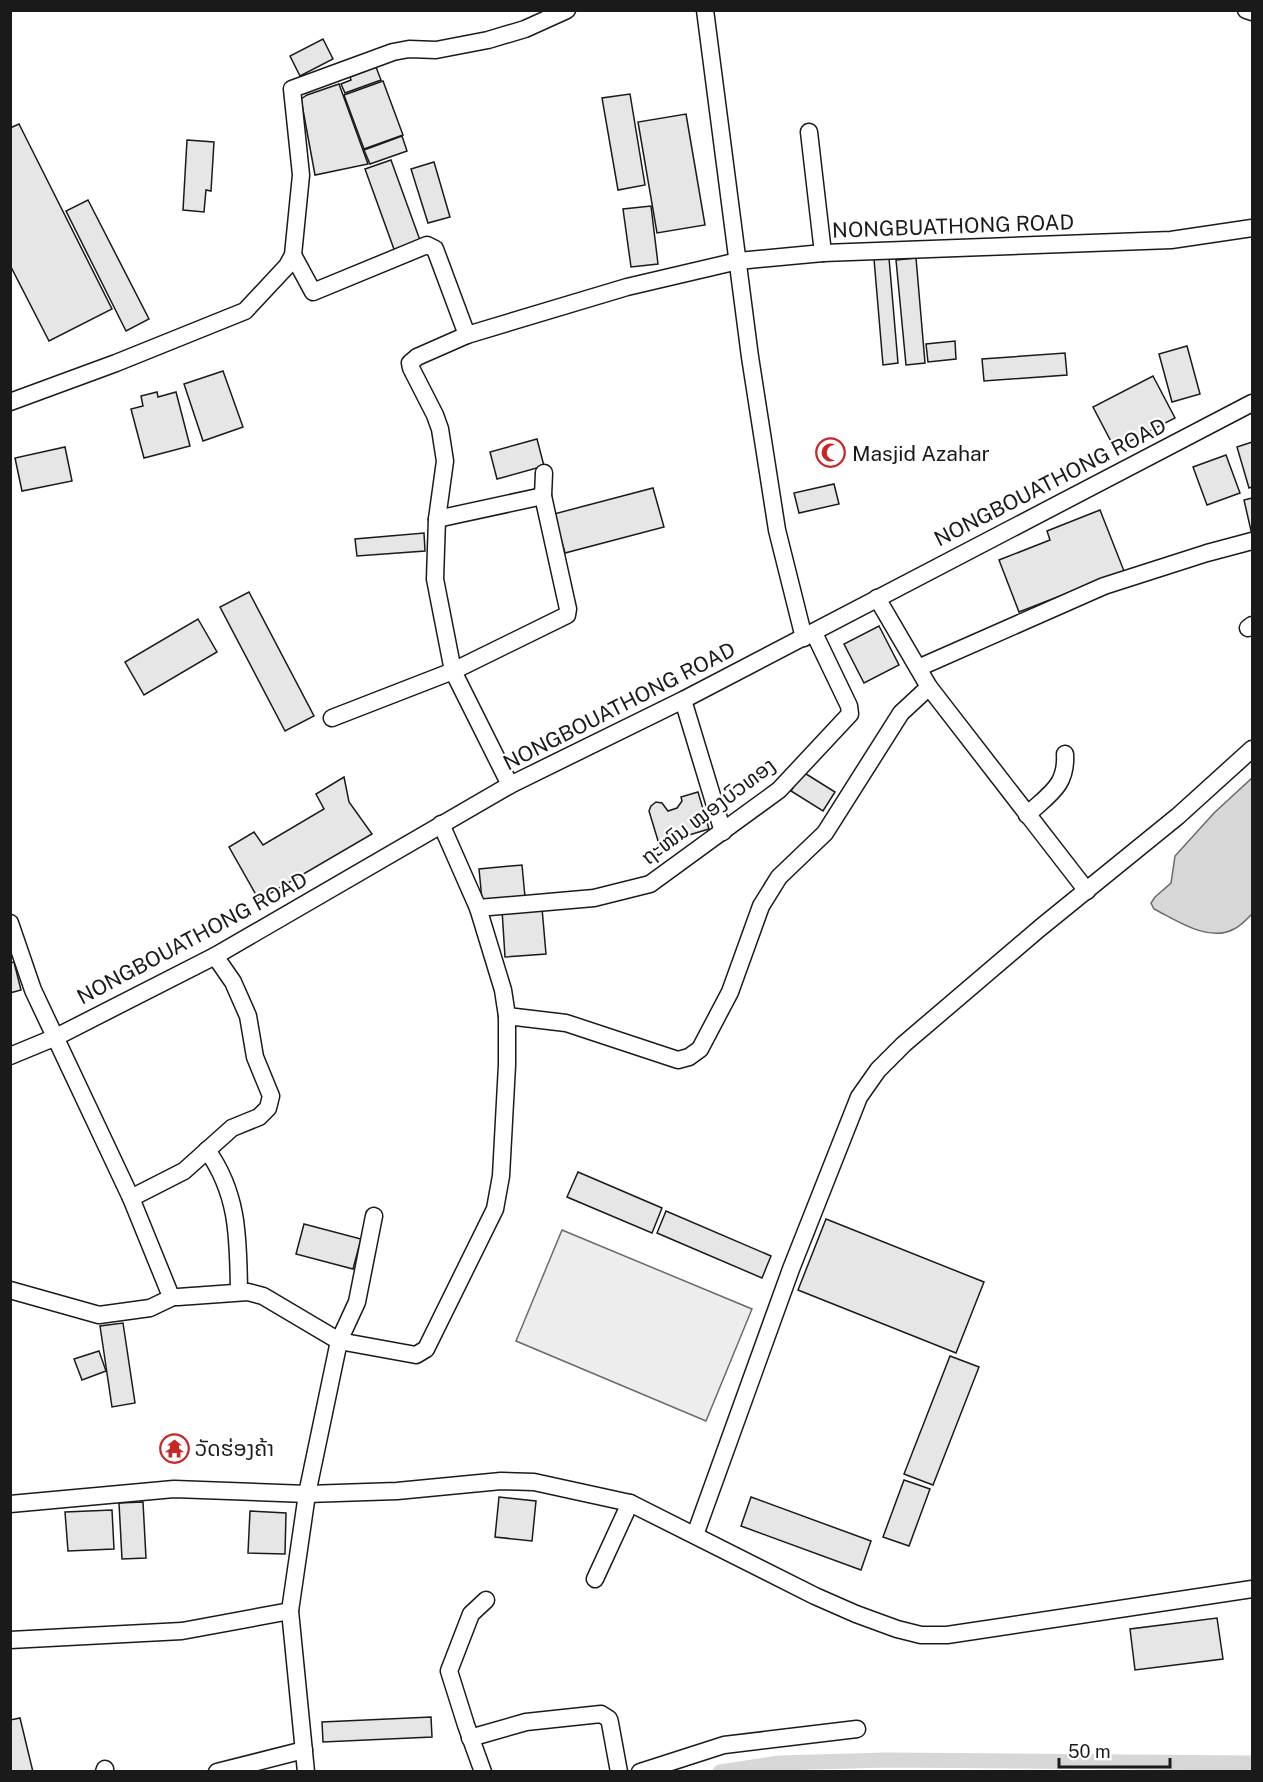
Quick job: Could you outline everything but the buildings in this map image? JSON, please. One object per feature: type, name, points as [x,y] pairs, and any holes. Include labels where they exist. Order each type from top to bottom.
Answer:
[{"type":"street","points":[[10,402],[116,363],[245,311],[290,262],[293,255],[302,175],[292,89],[393,52],[409,49],[436,50],[488,40],[525,29],[567,10]]},
{"type":"street","points":[[705,10],[750,357],[777,530],[809,635]]},
{"type":"street","points":[[1246,10],[1252,12]]},
{"type":"street","points":[[809,132],[823,253]]},
{"type":"street","name":"NONGBUATHONG ROAD","points":[[437,519],[445,461],[440,429],[410,363],[417,357],[467,335],[627,287],[738,261],[823,253],[1170,240],[1252,228]]},
{"type":"street","points":[[293,255],[313,292],[427,245],[435,249],[467,335]]},
{"type":"street","name":"NONGBOUATHONG ROAD","points":[[10,1056],[56,1036],[215,956],[510,785],[683,700],[1252,403]]},
{"type":"street","points":[[332,718],[453,671],[567,615],[568,609],[543,496],[544,473]]},
{"type":"street","points":[[510,785],[453,671],[435,579],[437,519],[543,496]]},
{"type":"street","points":[[918,668],[1104,586],[1207,553],[1252,542]]},
{"type":"street","points":[[877,598],[929,687],[1087,891]]},
{"type":"street","name":"ຖະໜົນ ໝອງບົວທອງ","points":[[478,908],[594,898],[650,884],[779,790],[850,714],[849,706],[809,635]]},
{"type":"street","points":[[507,1016],[566,1023],[678,1060],[689,1057],[700,1049],[730,992],[761,906],[779,877],[825,833],[902,713],[929,687]]},
{"type":"street","points":[[683,700],[723,832]]},
{"type":"street","points":[[695,1535],[791,1269],[859,1097],[878,1070],[904,1044],[1040,928],[1178,816],[1252,749]]},
{"type":"street","points":[[1027,815],[1062,780],[1066,768],[1065,754]]},
{"type":"street","points":[[10,1290],[99,1315],[150,1308],[173,1297],[239,1291],[263,1296],[339,1341],[416,1355],[426,1349],[495,1209],[501,1176],[503,1144],[507,1016],[503,990],[478,908],[441,824]]},
{"type":"street","points":[[10,923],[33,990],[131,1197],[173,1297]]},
{"type":"street","points":[[131,1197],[184,1171],[231,1128],[259,1117],[268,1108],[271,1096],[255,1057],[248,1016],[233,982],[215,956]]},
{"type":"street","points":[[207,1150],[217,1164],[234,1206],[239,1291]]},
{"type":"street","points":[[306,1772],[290,1611],[307,1494],[339,1341],[357,1302],[374,1215]]},
{"type":"street","points":[[10,1504],[174,1489],[307,1494],[397,1491],[501,1481],[534,1482],[630,1503],[815,1596],[856,1614],[921,1635],[947,1635],[1252,1589]]},
{"type":"street","points":[[595,1579],[630,1503]]},
{"type":"street","points":[[483,1772],[450,1671],[471,1614],[486,1600]]},
{"type":"street","points":[[10,1640],[183,1631],[290,1611]]},
{"type":"street","points":[[470,1738],[526,1722],[601,1714],[609,1719],[619,1772]]},
{"type":"street","points":[[640,1772],[724,1745],[857,1729]]},
{"type":"street","points":[[217,1772],[304,1750]]},
{"type":"shaded area","points":[[1252,778],[1252,914],[1237,928],[1224,933],[1214,933],[1182,924],[1154,909],[1151,903],[1171,883],[1175,856],[1214,813]]},
{"type":"shaded area","points":[[562,1230],[752,1309],[706,1421],[516,1341]]},
{"type":"waterway","points":[[720,1772],[779,1763],[886,1760],[1252,1763]]},
{"type":"place","name":"Masjid Azahar","points":[[831,453]]},
{"type":"place","name":"ວັດຮ່ອງຄ້າ","points":[[174,1448]]}]
